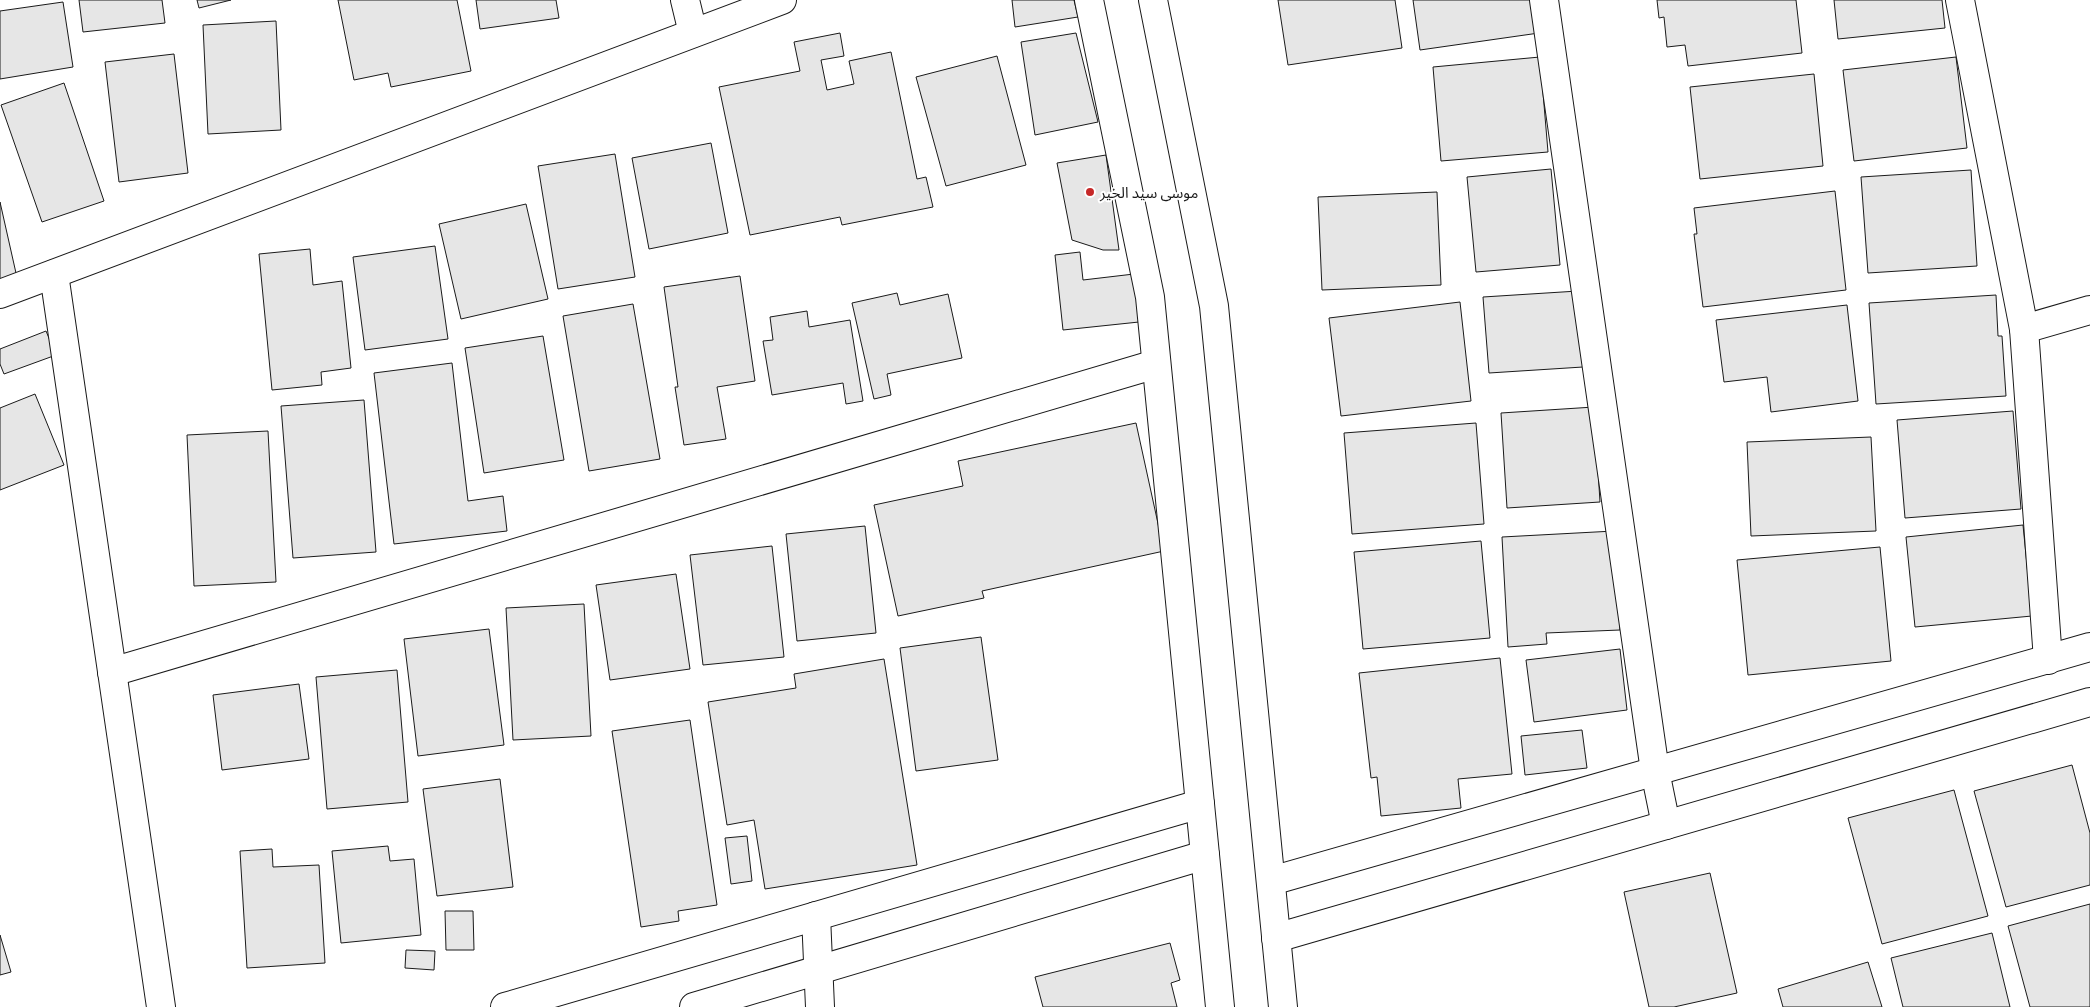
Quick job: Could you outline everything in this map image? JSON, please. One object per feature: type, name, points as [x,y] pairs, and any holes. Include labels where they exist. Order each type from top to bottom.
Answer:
[{"type":"street","points":[[685,0],[693,33]]},
{"type":"street","points":[[0,294],[782,0]]},
{"type":"street","points":[[1089,0],[1150,297],[1220,1007]]},
{"type":"street","points":[[1153,0],[1214,306],[1283,1007]]},
{"type":"street","points":[[1544,0],[1655,771],[1666,824]]},
{"type":"street","points":[[1960,0],[2024,329],[2048,660]]},
{"type":"street","points":[[54,274],[161,1007]]},
{"type":"street","points":[[2024,329],[2090,310]]},
{"type":"street","points":[[112,672],[1156,364]]},
{"type":"street","points":[[1271,880],[2090,648]]},
{"type":"street","points":[[1276,938],[2090,702]]},
{"type":"street","points":[[505,1007],[1200,804]]},
{"type":"street","points":[[694,1007],[1205,855]]},
{"type":"street","points":[[816,916],[820,1007]]},
{"type":"building","points":[[79,0],[162,0],[165,23],[83,32]]},
{"type":"building","points":[[197,0],[231,0],[199,8]]},
{"type":"building","points":[[338,0],[457,0],[471,71],[391,87],[388,73],[354,80]]},
{"type":"building","points":[[476,0],[556,0],[559,18],[480,29]]},
{"type":"building","points":[[1012,0],[1074,0],[1078,17],[1015,27]]},
{"type":"building","points":[[1278,0],[1395,0],[1402,48],[1288,65]]},
{"type":"building","points":[[1413,0],[1535,0],[1539,33],[1420,50]]},
{"type":"building","points":[[1657,0],[1796,0],[1802,53],[1688,66],[1685,45],[1667,47],[1664,17],[1659,18]]},
{"type":"building","points":[[1834,0],[1942,0],[1945,28],[1838,39]]},
{"type":"building","points":[[63,2],[73,67],[0,79],[0,11]]},
{"type":"building","points":[[276,21],[281,130],[208,134],[203,25]]},
{"type":"building","points":[[840,33],[844,56],[821,60],[827,90],[854,84],[849,61],[891,52],[917,179],[926,177],[933,207],[842,225],[840,217],[750,235],[719,87],[800,71],[794,42]]},
{"type":"building","points":[[1076,33],[1098,122],[1035,135],[1021,42]]},
{"type":"building","points":[[174,54],[188,173],[119,182],[105,62]]},
{"type":"building","points":[[997,56],[1026,165],[946,186],[916,77]]},
{"type":"building","points":[[1540,57],[1548,152],[1441,161],[1433,67]]},
{"type":"building","points":[[1956,57],[1967,148],[1854,161],[1843,70]]},
{"type":"building","points":[[1814,74],[1823,166],[1700,179],[1690,87]]},
{"type":"building","points":[[64,83],[104,201],[42,222],[1,105]]},
{"type":"building","points":[[711,143],[728,233],[649,249],[632,158]]},
{"type":"building","points":[[615,154],[635,277],[558,289],[538,166]]},
{"type":"building","points":[[1106,155],[1119,250],[1103,250],[1072,240],[1057,163]]},
{"type":"building","points":[[1551,169],[1560,265],[1476,272],[1467,177]]},
{"type":"building","points":[[1971,170],[1977,266],[1868,273],[1861,177]]},
{"type":"building","points":[[1835,191],[1846,290],[1703,307],[1694,234],[1697,234],[1694,208]]},
{"type":"building","points":[[1437,192],[1441,285],[1322,290],[1318,197]]},
{"type":"building","points":[[0,202],[18,282],[0,286]]},
{"type":"building","points":[[526,204],[548,299],[461,319],[439,224]]},
{"type":"building","points":[[435,246],[448,339],[365,350],[353,257]]},
{"type":"building","points":[[310,249],[313,285],[342,281],[351,368],[321,372],[322,385],[272,390],[259,254]]},
{"type":"building","points":[[1080,252],[1083,280],[1134,274],[1139,322],[1063,330],[1055,255]]},
{"type":"building","points":[[740,276],[755,381],[717,387],[726,439],[684,445],[675,387],[678,387],[664,287]]},
{"type":"building","points":[[1578,291],[1583,367],[1489,373],[1483,297]]},
{"type":"building","points":[[897,293],[900,305],[948,294],[962,358],[887,374],[891,395],[874,399],[852,303]]},
{"type":"building","points":[[1996,295],[1998,336],[2002,336],[2006,396],[1876,404],[1869,303]]},
{"type":"building","points":[[1460,302],[1471,401],[1341,416],[1329,318]]},
{"type":"building","points":[[633,304],[660,459],[589,471],[563,316]]},
{"type":"building","points":[[1847,305],[1858,401],[1771,412],[1767,377],[1724,382],[1716,320]]},
{"type":"building","points":[[807,311],[809,327],[850,320],[863,401],[846,404],[843,383],[772,395],[763,341],[773,340],[770,317]]},
{"type":"building","points":[[46,331],[56,355],[4,374],[0,364],[0,349]]},
{"type":"building","points":[[543,336],[564,460],[484,473],[465,348]]},
{"type":"building","points":[[452,363],[468,501],[503,496],[507,531],[394,544],[374,373]]},
{"type":"building","points":[[35,394],[64,465],[0,490],[0,408]]},
{"type":"building","points":[[364,400],[376,552],[293,558],[281,406]]},
{"type":"building","points":[[1594,407],[1600,502],[1507,508],[1501,413]]},
{"type":"building","points":[[2013,411],[2021,509],[1905,518],[1897,420]]},
{"type":"building","points":[[1136,423],[1164,551],[982,591],[984,598],[898,616],[874,505],[963,486],[958,461]]},
{"type":"building","points":[[1476,423],[1484,524],[1352,534],[1344,433]]},
{"type":"building","points":[[268,431],[276,582],[194,586],[187,435]]},
{"type":"building","points":[[1871,437],[1876,531],[1751,536],[1747,442]]},
{"type":"building","points":[[2023,525],[2032,616],[1915,627],[1906,537]]},
{"type":"building","points":[[865,526],[876,633],[797,641],[786,534]]},
{"type":"building","points":[[1614,531],[1620,630],[1546,633],[1547,644],[1508,647],[1502,537]]},
{"type":"building","points":[[1481,541],[1490,638],[1363,649],[1354,552]]},
{"type":"building","points":[[772,546],[784,657],[703,665],[690,555]]},
{"type":"building","points":[[1880,547],[1891,661],[1748,675],[1737,560]]},
{"type":"building","points":[[676,574],[690,669],[610,680],[596,585]]},
{"type":"building","points":[[584,604],[591,736],[513,740],[506,608]]},
{"type":"building","points":[[489,629],[504,745],[418,756],[404,639]]},
{"type":"building","points":[[981,637],[998,760],[916,771],[900,648]]},
{"type":"building","points":[[1620,649],[1627,710],[1534,722],[1526,660]]},
{"type":"building","points":[[1500,658],[1512,774],[1458,779],[1461,808],[1381,816],[1377,777],[1371,778],[1359,673]]},
{"type":"building","points":[[884,659],[917,865],[765,889],[754,820],[727,825],[708,702],[796,688],[794,674]]},
{"type":"building","points":[[397,670],[408,802],[327,809],[316,677]]},
{"type":"building","points":[[299,684],[309,759],[222,770],[213,695]]},
{"type":"building","points":[[690,720],[717,905],[678,911],[679,921],[641,927],[612,731]]},
{"type":"building","points":[[1582,730],[1587,768],[1525,775],[1521,736]]},
{"type":"building","points":[[2072,765],[2090,833],[2090,885],[2006,907],[1974,791]]},
{"type":"building","points":[[500,779],[513,887],[437,896],[423,789]]},
{"type":"building","points":[[1954,790],[1988,916],[1882,944],[1848,818]]},
{"type":"building","points":[[747,836],[752,881],[731,884],[725,838]]},
{"type":"building","points":[[388,846],[390,861],[414,859],[421,935],[341,943],[332,851]]},
{"type":"building","points":[[272,849],[273,867],[319,865],[325,963],[247,968],[240,851]]},
{"type":"building","points":[[1710,873],[1737,993],[1674,1007],[1649,1007],[1624,892]]},
{"type":"building","points":[[2090,904],[2090,1007],[2030,1007],[2008,926]]},
{"type":"building","points":[[445,911],[473,911],[474,950],[446,950]]},
{"type":"building","points":[[1992,933],[2010,1007],[1903,1007],[1891,958]]},
{"type":"building","points":[[0,935],[11,972],[0,975]]},
{"type":"building","points":[[1170,943],[1180,980],[1171,983],[1177,1007],[1043,1007],[1035,977]]},
{"type":"building","points":[[406,950],[435,951],[434,970],[405,968]]},
{"type":"building","points":[[1868,962],[1882,1007],[1783,1007],[1778,989]]},
{"type":"place","name":"موسى سيد الخير","points":[[1090,192]]}]
